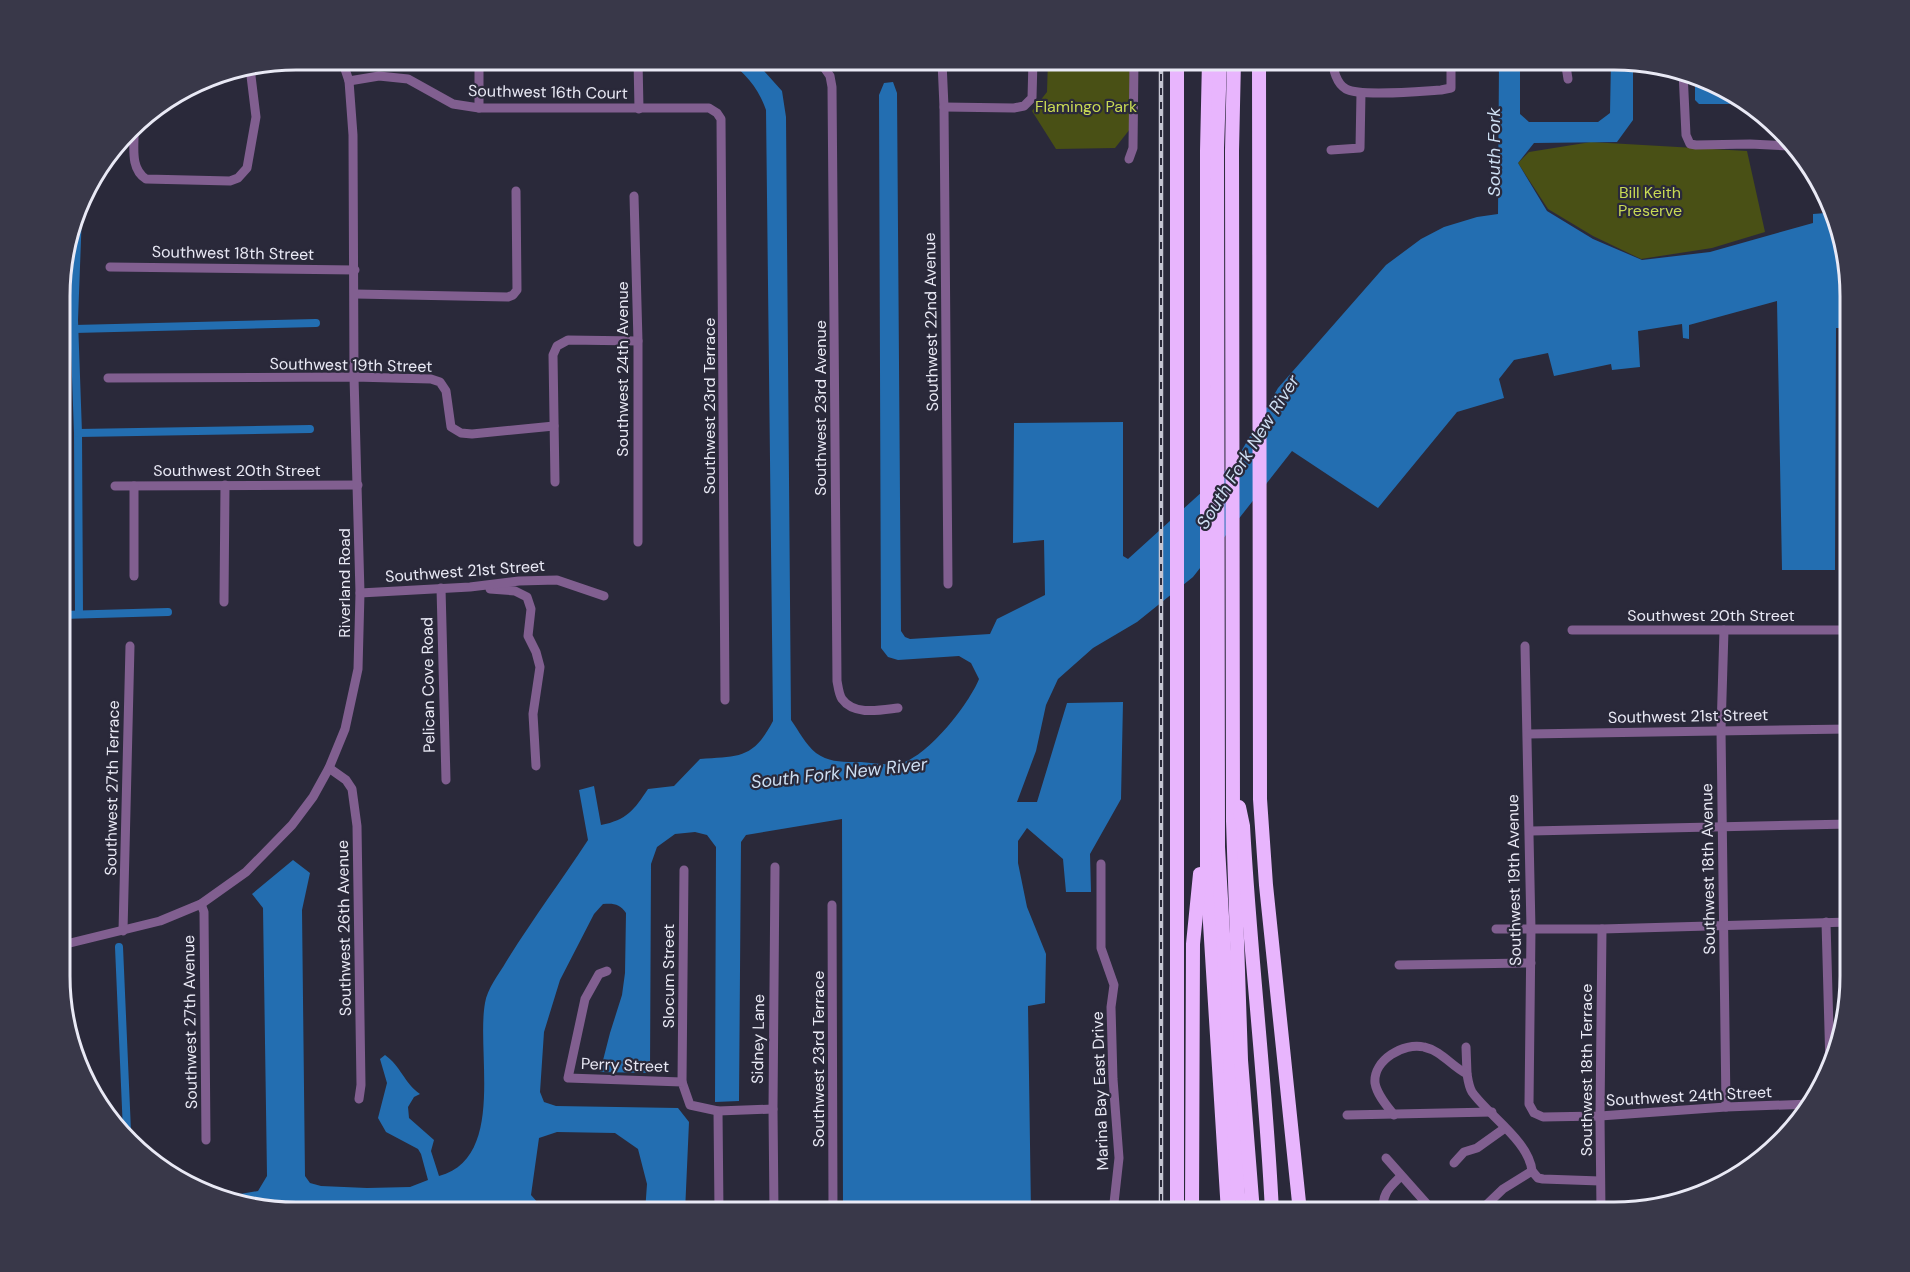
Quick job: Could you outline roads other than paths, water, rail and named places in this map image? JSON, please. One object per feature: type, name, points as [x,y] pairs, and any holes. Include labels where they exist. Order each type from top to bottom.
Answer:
[{"type":"highway","points":[[1177,70],[1177,1202]]},
{"type":"highway","points":[[1200,70],[1208,847],[1238,1202]]},
{"type":"highway","points":[[1202,151],[1208,70]]},
{"type":"highway","points":[[1220,70],[1217,148],[1217,511],[1207,875],[1227,1202]]},
{"type":"highway","points":[[1234,70],[1233,779],[1243,826],[1239,848],[1241,1060],[1252,1202]]},
{"type":"highway","points":[[1259,70],[1259,741],[1266,885],[1299,1202]]},
{"type":"highway","points":[[1192,1202],[1194,944],[1200,869],[1208,847]]},
{"type":"highway","points":[[1239,848],[1268,1128],[1272,1202]]},
{"type":"highway","points":[[1200,869],[1221,1202]]},
{"type":"highway","points":[[1193,1090],[1200,1202]]},
{"type":"highway","points":[[1268,1128],[1279,1202]]},
{"type":"street","name":"Riverland Road","points":[[70,943],[160,921],[201,904],[246,872],[269,851],[306,806],[329,768],[345,729],[358,669],[360,593],[354,377],[353,135],[349,81],[345,70]]},
{"type":"street","points":[[479,70],[479,108]]},
{"type":"street","points":[[638,70],[639,109]]},
{"type":"street","name":"Southwest 23rd Avenue","points":[[826,70],[830,76],[832,87],[837,681],[841,699],[850,707],[866,711],[898,708]]},
{"type":"street","name":"Southwest 22nd Avenue","points":[[942,70],[948,584]]},
{"type":"street","points":[[944,107],[1014,108],[1024,106],[1032,98],[1033,70]]},
{"type":"street","points":[[1129,159],[1133,139],[1134,70]]},
{"type":"street","points":[[1334,70],[1338,81],[1346,89],[1361,93],[1451,88],[1451,70]]},
{"type":"street","points":[[1567,70],[1568,79]]},
{"type":"street","points":[[134,140],[135,165],[138,174],[146,179],[230,181],[238,178],[247,168],[256,117],[251,75]]},
{"type":"street","name":"Southwest 16th Court","points":[[349,81],[379,76],[408,79],[453,104],[479,108],[709,108],[717,113]]},
{"type":"street","points":[[1683,82],[1686,135],[1690,144],[1781,146]]},
{"type":"street","points":[[1331,150],[1360,148],[1361,93]]},
{"type":"street","name":"Southwest 23rd Terrace","points":[[717,113],[721,119],[725,700]]},
{"type":"street","points":[[355,294],[507,297],[513,295],[517,290],[516,192]]},
{"type":"street","name":"Southwest 24th Avenue","points":[[634,196],[638,341],[638,542]]},
{"type":"street","name":"Southwest 18th Street","points":[[110,267],[355,270]]},
{"type":"street","points":[[555,482],[553,356],[557,346],[568,340],[638,341]]},
{"type":"street","name":"Southwest 19th Street","points":[[108,378],[431,379],[440,382],[446,392],[451,427],[461,433],[472,434],[554,426]]},
{"type":"street","points":[[224,602],[225,485]]},
{"type":"street","name":"Southwest 20th Street","points":[[115,486],[358,485]]},
{"type":"street","points":[[134,486],[134,576]]},
{"type":"street","name":"Southwest 21st Street","points":[[360,593],[557,580],[604,596]]},
{"type":"street","points":[[470,587],[515,591],[526,597],[531,609],[528,636],[540,667],[533,714],[536,766]]},
{"type":"street","name":"Pelican Cove Road","points":[[441,588],[446,780]]},
{"type":"street","name":"Southwest 20th Street","points":[[1572,630],[1840,630]]},
{"type":"street","name":"Southwest 18th Avenue","points":[[1724,630],[1721,730],[1726,1107]]},
{"type":"street","name":"Southwest 27th Terrace","points":[[123,931],[130,646]]},
{"type":"street","name":"Southwest 19th Avenue","points":[[1525,646],[1532,929],[1529,1104],[1534,1113]]},
{"type":"street","name":"Southwest 21st Street","points":[[1528,734],[1840,729]]},
{"type":"street","name":"Southwest 26th Avenue","points":[[329,768],[346,780],[352,789],[357,826],[361,1085],[359,1099]]},
{"type":"street","points":[[1531,831],[1840,824]]},
{"type":"street","name":"Marina Bay East Drive","points":[[1101,864],[1101,948],[1114,985],[1111,1007],[1113,1079],[1119,1158],[1114,1202]]},
{"type":"street","name":"Sidney Lane","points":[[774,1202],[772,1109],[775,867]]},
{"type":"street","name":"Slocum Street","points":[[681,1082],[684,1006],[684,870]]},
{"type":"street","name":"Southwest 27th Avenue","points":[[201,904],[204,912],[206,1140]]},
{"type":"street","name":"Southwest 23rd Terrace","points":[[832,905],[833,1202]]},
{"type":"street","points":[[1826,922],[1829,1042]]},
{"type":"street","points":[[1496,929],[1602,929],[1840,922]]},
{"type":"street","name":"Southwest 18th Terrace","points":[[1601,1202],[1602,929]]},
{"type":"street","points":[[1399,965],[1531,963]]},
{"type":"street","name":"Perry Street","points":[[607,971],[599,974],[585,999],[567,1078],[681,1082],[690,1105],[718,1111],[772,1109]]},
{"type":"street","points":[[1394,1115],[1375,1084],[1377,1072],[1396,1050],[1415,1045],[1437,1050],[1457,1069],[1467,1074]]},
{"type":"street","points":[[1466,1047],[1467,1074],[1471,1091],[1492,1112],[1531,1159],[1532,1171],[1538,1178],[1600,1181]]},
{"type":"street","name":"Southwest 24th Street","points":[[1534,1113],[1543,1117],[1600,1116],[1799,1104]]},
{"type":"street","points":[[718,1111],[720,1202]]},
{"type":"street","points":[[1347,1115],[1492,1112]]},
{"type":"street","points":[[1454,1163],[1464,1152],[1478,1148],[1505,1128]]},
{"type":"street","points":[[1386,1158],[1425,1202]]},
{"type":"street","points":[[1489,1202],[1503,1189],[1532,1171]]},
{"type":"street","points":[[1383,1202],[1384,1192],[1401,1176]]},
{"type":"water","name":"South Fork New River","points":[[763,70],[782,91],[786,117],[791,720],[809,746],[827,759],[898,764],[913,758],[947,727],[967,702],[979,679],[971,663],[959,656],[898,660],[888,657],[881,648],[879,95],[884,83],[893,82],[897,93],[901,631],[905,637],[910,639],[990,634],[997,619],[1045,595],[1044,540],[1013,543],[1014,423],[1123,422],[1123,556],[1128,559],[1235,462],[1278,388],[1386,265],[1421,239],[1444,227],[1477,217],[1498,214],[1499,70],[1520,70],[1520,114],[1529,122],[1598,122],[1610,113],[1611,70],[1633,71],[1633,120],[1617,142],[1534,143],[1518,163],[1547,211],[1593,239],[1642,260],[1710,252],[1813,223],[1813,214],[1823,213],[1832,238],[1838,267],[1840,297],[1840,328],[1836,328],[1835,570],[1782,570],[1777,301],[1689,325],[1689,339],[1683,338],[1682,324],[1638,331],[1640,367],[1612,370],[1611,364],[1554,376],[1548,353],[1514,360],[1499,379],[1504,398],[1457,412],[1378,508],[1292,451],[1193,577],[1137,622],[1093,648],[1058,679],[1046,705],[1036,751],[1017,802],[1037,802],[1067,703],[1123,702],[1121,799],[1090,854],[1091,892],[1066,892],[1063,859],[1027,828],[1018,841],[1018,863],[1027,907],[1046,954],[1045,1003],[1028,1006],[1031,1202],[843,1202],[842,819],[746,835],[741,842],[739,1101],[715,1102],[716,847],[707,835],[695,832],[675,834],[657,847],[651,864],[650,1073],[600,1072],[622,995],[625,973],[626,913],[619,906],[603,904],[594,914],[560,980],[544,1032],[540,1092],[544,1102],[556,1106],[678,1108],[689,1122],[685,1202],[646,1202],[647,1184],[638,1149],[615,1133],[557,1132],[539,1138],[531,1195],[537,1202],[297,1202],[267,1200],[239,1194],[258,1191],[267,1176],[263,908],[252,894],[293,860],[310,873],[302,910],[305,1176],[310,1183],[321,1186],[410,1187],[428,1180],[418,1149],[386,1132],[378,1118],[387,1083],[380,1059],[385,1055],[390,1059],[420,1094],[414,1097],[408,1107],[409,1118],[434,1140],[431,1151],[439,1176],[460,1165],[473,1148],[481,1127],[484,1102],[483,1024],[486,998],[516,946],[588,840],[579,790],[594,786],[601,825],[610,823],[629,813],[648,789],[674,786],[700,759],[735,756],[752,749],[759,743],[773,721],[766,110],[760,95],[741,71]]},
{"type":"water","points":[[1695,86],[1731,104],[1699,104],[1695,100]]},
{"type":"waterway","points":[[77,244],[74,320],[78,433],[79,614]]},
{"type":"waterway","points":[[74,329],[316,323]]},
{"type":"waterway","points":[[78,433],[310,429]]},
{"type":"waterway","points":[[70,615],[168,612]]},
{"type":"waterway","points":[[119,947],[127,1124]]},
{"type":"railway","points":[[1161,70],[1161,1202]]},
{"type":"park label","name":"Flamingo Park","points":[[1086,106]]},
{"type":"park label","name":"Bill Keith Preserve","points":[[1650,201]]},
{"type":"water label","name":"South Fork","points":[[1494,152]]}]
